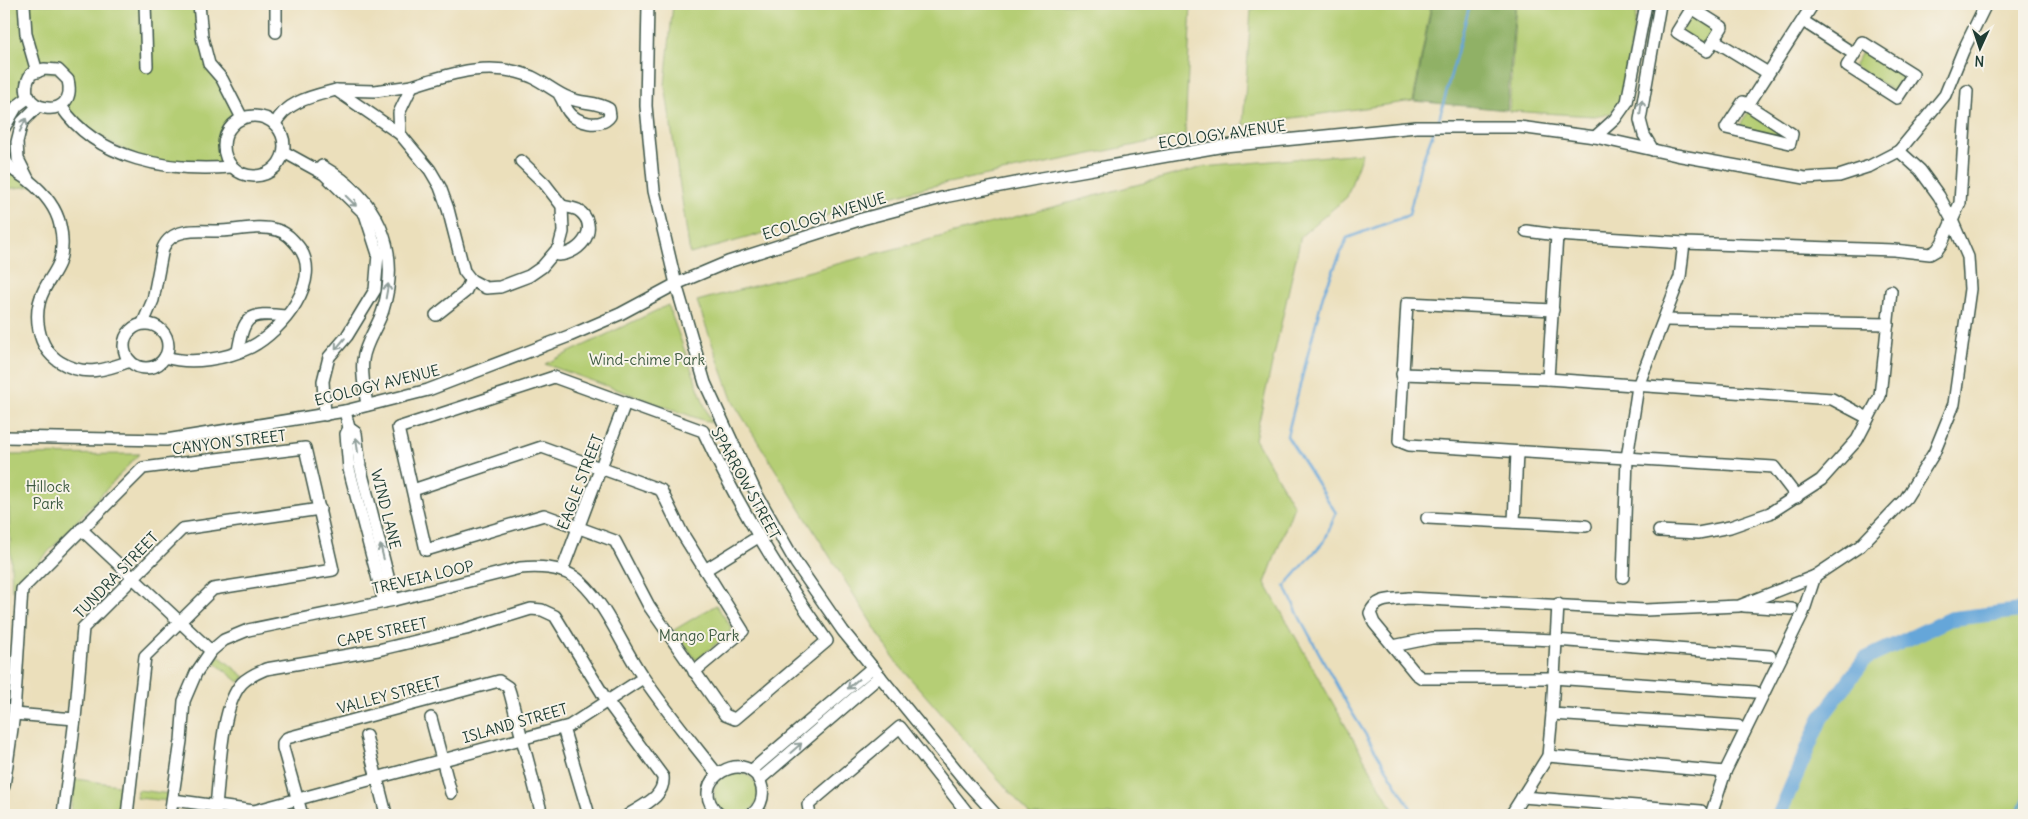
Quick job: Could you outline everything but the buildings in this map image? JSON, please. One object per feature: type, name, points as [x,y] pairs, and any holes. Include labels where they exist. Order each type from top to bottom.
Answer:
[{"type":"street","points":[[24,4],[26,34],[37,72]]},
{"type":"street","points":[[145,4],[147,66]]},
{"type":"street","points":[[199,4],[202,37],[209,64],[222,79],[242,118]]},
{"type":"street","points":[[276,4],[276,32]]},
{"type":"street","points":[[648,4],[646,106],[654,191],[676,284],[705,383],[756,494],[796,563],[843,631],[996,815]]},
{"type":"street","points":[[1595,136],[1615,119],[1627,102],[1646,4]]},
{"type":"street","points":[[1653,150],[1644,135],[1640,120],[1652,40],[1660,4]]},
{"type":"street","points":[[1748,105],[1813,4]]},
{"type":"street","points":[[1739,606],[1815,576],[1860,546],[1906,498],[1934,453],[1954,404],[1970,289],[1968,257],[1939,196],[1920,170],[1899,151],[1946,95],[1963,51],[1986,4]]},
{"type":"street","points":[[1803,21],[1854,54]]},
{"type":"street","points":[[1639,38],[1652,40]]},
{"type":"street","points":[[1714,40],[1768,73]]},
{"type":"street","points":[[1862,42],[1913,74],[1897,98],[1847,66],[1854,54],[1862,42]]},
{"type":"street","points":[[51,68],[64,74],[68,80],[69,94],[61,106],[50,109],[38,106],[28,97],[26,91],[27,79],[30,74],[37,72],[51,68]]},
{"type":"street","points":[[275,124],[277,119],[299,100],[336,90],[375,92],[412,86],[467,70],[490,68],[531,77],[559,94]]},
{"type":"street","points":[[1632,77],[1646,78]]},
{"type":"street","points":[[400,134],[399,113],[412,86]]},
{"type":"street","points":[[336,90],[400,134],[430,170],[440,187],[448,209],[464,270],[471,280],[486,288],[500,287],[529,276],[542,267],[556,253],[563,232],[562,206],[545,184],[521,161]]},
{"type":"street","points":[[1526,230],[1557,235],[1684,243],[1894,250],[1930,254],[1937,250],[1942,243],[1951,218],[1960,203],[1967,91]]},
{"type":"street","points":[[4,128],[17,106],[28,97]]},
{"type":"street","points":[[1744,102],[1748,105],[1792,134],[1790,143],[1726,128],[1744,102]]},
{"type":"street","points":[[28,180],[18,159],[17,142],[22,122],[38,106]]},
{"type":"street","points":[[61,106],[70,119],[94,139],[123,154],[178,168],[206,169],[231,167]]},
{"type":"street","points":[[262,117],[275,124],[280,131],[284,150],[274,168],[258,176],[239,173],[231,167],[224,150],[224,140],[228,131],[242,118],[262,117]]},
{"type":"street","name":"ECOLOGY AVENUE","points":[[4,437],[166,440],[345,411],[428,390],[569,336],[620,314],[676,284],[728,262],[780,244],[949,196],[1224,146],[1416,127],[1518,127],[1595,136],[1676,155],[1805,178],[1839,176],[1870,166],[1899,151]]},
{"type":"street","points":[[284,150],[342,178],[362,196],[382,227],[390,272],[383,312],[372,332],[363,359],[367,405]]},
{"type":"street","points":[[284,150],[324,174],[365,214],[378,254],[375,290],[347,336],[329,357],[323,381],[325,415]]},
{"type":"street","points":[[4,156],[9,166],[28,180],[48,199],[58,215],[62,233],[59,262],[39,303],[38,316],[42,341],[57,360],[67,366],[84,371],[102,371],[130,361]]},
{"type":"street","points":[[556,253],[558,255],[568,254],[576,250],[586,236],[587,226],[585,217],[577,209],[562,206]]},
{"type":"street","points":[[144,323],[153,300],[165,243],[179,234],[196,230],[222,231],[259,228],[278,230],[291,237],[302,251],[306,276],[304,289],[294,308],[284,316],[266,337],[250,347],[210,359],[194,361],[165,357]]},
{"type":"street","points":[[1548,379],[1557,235]]},
{"type":"street","points":[[1623,577],[1627,458],[1638,386],[1680,278],[1684,243]]},
{"type":"street","points":[[436,315],[465,292],[471,280]]},
{"type":"street","points":[[1659,531],[1698,532],[1730,527],[1770,513],[1821,480],[1858,440],[1880,396],[1891,292]]},
{"type":"street","points":[[1553,310],[1407,303],[1399,441],[1409,445],[1774,467],[1797,497]]},
{"type":"street","points":[[238,351],[242,327],[252,317],[266,314],[284,316]]},
{"type":"street","points":[[1665,320],[1888,324]]},
{"type":"street","points":[[144,323],[156,325],[165,333],[168,345],[165,357],[161,362],[148,368],[135,365],[130,361],[124,348],[126,335],[137,325],[144,323]]},
{"type":"street","points":[[1402,374],[1548,379],[1832,399],[1868,418]]},
{"type":"street","name":"SPARROW STREET","points":[[554,377],[703,431],[729,486],[758,537],[827,641],[735,719],[725,715],[649,606],[615,541],[544,515],[426,550],[413,490],[398,428],[554,377]]},
{"type":"street","name":"EAGLE STREET","points":[[562,571],[625,403]]},
{"type":"street","name":"WIND LANE","points":[[345,411],[349,428],[346,434],[349,469],[389,601]]},
{"type":"street","points":[[413,490],[542,447],[660,490],[682,533],[743,630],[694,672]]},
{"type":"street","name":"CANYON STREET","points":[[4,786],[14,714],[22,589],[143,468],[306,448],[333,570],[213,589],[145,656],[127,815]]},
{"type":"street","points":[[1514,522],[1518,452]]},
{"type":"street","name":"TUNDRA STREET","points":[[63,815],[75,719],[83,628],[182,529],[320,509]]},
{"type":"street","points":[[1427,518],[1586,526]]},
{"type":"street","points":[[81,529],[211,651]]},
{"type":"street","points":[[704,570],[758,537]]},
{"type":"street","name":"TREVEIA LOOP","points":[[170,815],[184,701],[196,673],[211,651],[224,640],[248,630],[389,601],[520,568],[542,566],[562,571],[580,581],[599,604],[643,678],[717,774]]},
{"type":"street","points":[[1522,796],[1706,813],[1724,772],[1802,613],[1815,576]]},
{"type":"street","points":[[1755,692],[1553,678],[1422,678],[1416,674],[1392,646],[1374,623],[1370,613],[1374,605],[1380,600],[1408,598],[1558,604],[1646,610],[1739,606],[1792,609]]},
{"type":"street","points":[[1510,815],[1548,756],[1558,604]]},
{"type":"street","name":"CAPE STREET","points":[[215,810],[227,711],[242,684],[252,675],[266,669],[378,650],[466,629],[531,609],[542,610],[555,616],[607,701],[663,777],[664,786],[661,792],[628,815]]},
{"type":"street","points":[[1392,646],[1432,638],[1555,640],[1770,656]]},
{"type":"street","points":[[755,776],[877,671]]},
{"type":"street","name":"ISLAND STREET","points":[[173,800],[215,810],[255,813],[298,799],[563,728],[643,678]]},
{"type":"street","name":"VALLEY STREET","points":[[298,799],[283,748],[283,743],[287,738],[461,691],[499,681],[508,687],[522,739]]},
{"type":"street","points":[[14,714],[75,719]]},
{"type":"street","points":[[1552,714],[1738,726]]},
{"type":"street","points":[[431,718],[451,793]]},
{"type":"street","points":[[810,815],[808,805],[900,727],[969,815]]},
{"type":"street","points":[[563,728],[589,815]]},
{"type":"street","points":[[366,736],[385,810]]},
{"type":"street","points":[[522,739],[542,815]]},
{"type":"street","points":[[1548,756],[1724,772]]},
{"type":"street","points":[[720,815],[711,804],[709,796],[712,780],[717,774],[734,767],[755,776],[762,798],[752,815]]},
{"type":"street","points":[[298,799],[302,815]]},
{"type":"green space","points":[[4,4],[22,4],[35,70],[26,91],[4,128]]},
{"type":"green space","points":[[24,4],[199,4],[209,64],[242,118],[231,128],[225,140],[225,153],[231,167],[142,160],[70,119],[64,74],[37,72]]},
{"type":"green space","points":[[673,4],[1191,4],[1185,135],[923,188],[690,254],[665,85]]},
{"type":"green space","points":[[1267,4],[1431,4],[1413,101],[1243,125],[1251,10]]},
{"type":"green space","points":[[1432,4],[1515,4],[1507,110],[1414,101]]},
{"type":"green space","points":[[1516,4],[1638,4],[1622,99],[1610,114],[1594,116],[1509,111]]},
{"type":"green space","points":[[1693,13],[1718,28],[1706,47],[1681,32]]},
{"type":"green space","points":[[1864,49],[1906,76],[1895,92],[1854,66]]},
{"type":"green space","points":[[1749,111],[1779,130],[1778,137],[1739,127]]},
{"type":"green space","points":[[1362,153],[1347,197],[1301,236],[1255,439],[1294,506],[1265,583],[1396,815],[1030,815],[896,662],[733,402],[697,301],[1204,167]]},
{"type":"green space","points":[[4,156],[34,186],[4,189]]},
{"type":"green space","name":"Wind-chime Park","points":[[668,305],[711,423],[545,364]]},
{"type":"green space","name":"Hillock Park","points":[[139,454],[12,591],[7,455]]},
{"type":"green space","name":"Mango Park","points":[[716,605],[731,627],[730,632],[698,659],[695,659],[674,630]]},
{"type":"green space","points":[[2024,610],[2024,815],[1779,815],[1821,718],[1865,659],[1950,619]]},
{"type":"green space","points":[[219,656],[245,677],[239,682],[214,662]]},
{"type":"green space","points":[[732,772],[740,772],[752,778],[758,794],[752,810],[740,816],[732,816],[720,810],[714,798],[714,790],[720,778]]},
{"type":"green space","points":[[76,779],[125,786],[121,815],[84,815],[70,811]]},
{"type":"green space","points":[[138,790],[171,794],[170,801],[137,798]]},
{"type":"waterway","points":[[1438,123],[1470,4]]},
{"type":"waterway","points":[[1415,815],[1348,706],[1300,618],[1285,586],[1325,540],[1336,513],[1287,436],[1323,295],[1347,238],[1409,215],[1420,167],[1434,130]]},
{"type":"waterway","points":[[1779,815],[1821,718],[1865,659],[1950,619],[2024,610]]},
{"type":"waterway","points":[[2016,815],[2024,798]]}]
